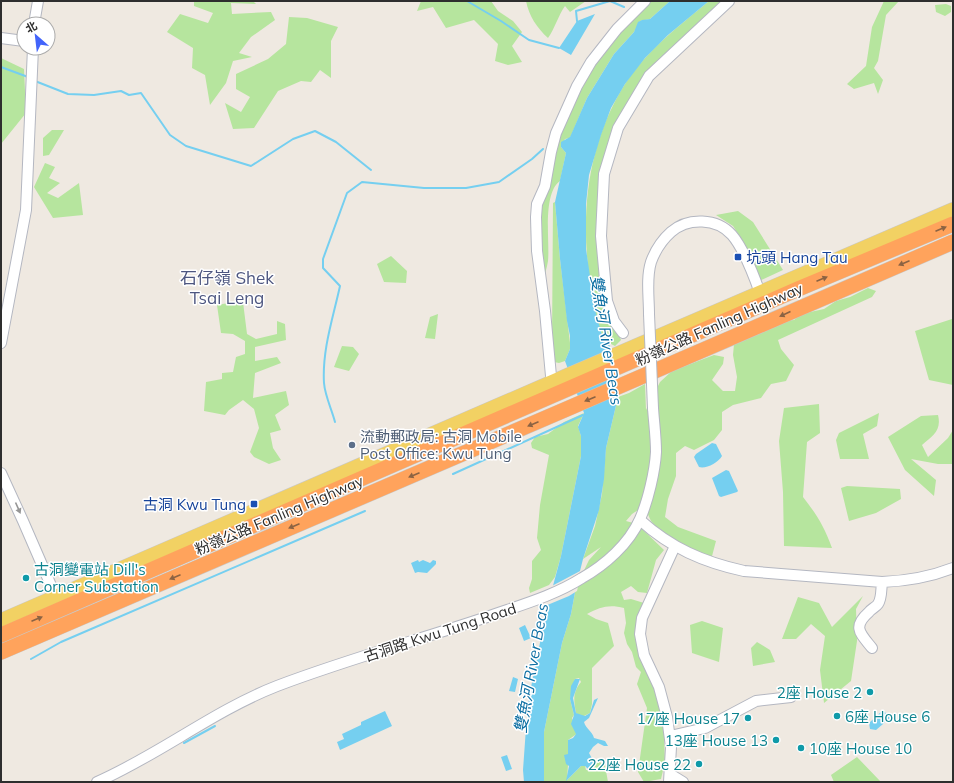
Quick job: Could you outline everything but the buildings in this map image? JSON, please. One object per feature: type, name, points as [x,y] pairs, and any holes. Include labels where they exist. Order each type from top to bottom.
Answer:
[{"type":"highway","name":"粉嶺公路 Fanling Highway","points":[[1,635],[629,356],[798,289],[953,224]]},
{"type":"highway","name":"粉嶺公路 Fanling Highway","points":[[1,652],[953,242]]},
{"type":"main road","points":[[1,620],[560,386],[566,375],[629,356],[760,293],[953,209]]},
{"type":"street","points":[[35,16],[38,1]]},
{"type":"street","points":[[560,386],[551,376],[545,311],[537,252],[537,204],[545,186],[556,133],[577,86],[591,62],[617,29],[645,1]]},
{"type":"street","points":[[623,333],[614,321],[607,302],[601,236],[604,174],[618,128],[649,76],[729,1]]},
{"type":"street","points":[[1,38],[16,40]]},
{"type":"street","points":[[1,343],[26,210],[33,56]]},
{"type":"street","name":"古洞路 Kwu Tung Road","points":[[97,782],[144,758],[232,707],[275,687],[346,662],[448,630],[536,600],[570,585],[596,570],[630,537],[640,520],[655,464],[656,451],[648,273],[655,253],[672,231],[693,222],[712,223],[724,228],[732,234],[760,293]]},
{"type":"street","points":[[1,473],[24,521],[56,597]]},
{"type":"street","points":[[640,520],[675,546],[704,560],[744,572],[882,582],[922,578],[953,568]]},
{"type":"street","points":[[675,546],[642,618],[640,634],[644,655],[662,698],[670,736],[671,747],[669,778],[683,782]]},
{"type":"street","points":[[872,648],[859,631],[859,624],[862,618],[878,604],[882,582]]},
{"type":"street","points":[[670,736],[705,728],[756,701],[791,697]]},
{"type":"green space","points":[[194,1],[253,1],[256,4],[231,3],[232,14],[271,12],[275,20],[251,37],[239,53],[252,57],[233,61],[226,83],[210,105],[205,75],[192,68],[193,48],[167,32],[180,14],[208,23],[213,13],[194,6]]},
{"type":"green space","points":[[421,1],[491,1],[498,11],[513,21],[522,32],[512,46],[522,62],[508,65],[495,61],[498,44],[474,20],[446,28],[433,7],[417,11]]},
{"type":"green space","points":[[526,1],[586,1],[570,12],[565,6],[548,38],[534,21],[529,12]]},
{"type":"green space","points":[[649,1],[670,1],[650,19],[640,21],[634,32],[614,54],[587,98],[570,138],[565,139],[561,147],[566,153],[560,181],[554,187],[549,207],[548,261],[543,280],[539,228],[540,206],[563,125],[596,59]]},
{"type":"green space","points":[[709,1],[726,1],[645,75],[600,179],[605,301],[621,340],[615,346],[606,340],[599,328],[590,283],[587,257],[587,206],[595,155],[602,131],[612,107],[633,72],[653,50]]},
{"type":"green space","points":[[884,1],[899,1],[886,15],[878,61],[874,68],[883,80],[878,94],[874,83],[854,89],[847,84],[866,66],[872,27]]},
{"type":"green space","points":[[946,4],[951,6],[951,12],[945,16],[936,12],[935,5]]},
{"type":"green space","points":[[289,17],[307,18],[338,27],[331,41],[331,78],[320,70],[311,82],[301,81],[278,91],[254,128],[233,129],[225,103],[241,112],[250,97],[236,89],[236,74],[268,59],[286,44]]},
{"type":"green space","points":[[1,58],[24,69],[26,113],[1,144]]},
{"type":"green space","points":[[52,130],[64,130],[49,155],[43,156],[43,138]]},
{"type":"green space","points":[[45,163],[55,167],[49,178],[60,183],[47,193],[58,198],[79,183],[83,215],[53,218],[34,187]]},
{"type":"green space","points":[[555,202],[570,343],[570,349],[565,361],[559,363],[554,362],[552,344],[553,203]]},
{"type":"green space","points":[[738,211],[753,222],[783,270],[759,281],[744,243],[733,226],[716,215]]},
{"type":"green space","points":[[391,256],[407,271],[406,283],[384,282],[377,264]]},
{"type":"green space","points":[[868,288],[876,291],[872,297],[778,340],[781,349],[794,365],[786,381],[771,384],[761,398],[733,405],[722,412],[722,430],[714,440],[694,450],[685,446],[676,453],[676,476],[668,499],[665,517],[678,527],[716,541],[711,560],[661,533],[651,521],[644,506],[632,514],[626,521],[637,524],[664,550],[656,560],[647,593],[638,592],[631,586],[621,592],[624,600],[631,599],[644,603],[638,614],[635,632],[638,650],[663,708],[665,762],[661,779],[644,782],[638,772],[647,708],[637,684],[641,672],[636,667],[632,652],[627,644],[624,633],[626,623],[624,608],[609,606],[587,614],[608,623],[614,646],[592,668],[592,704],[590,713],[582,717],[576,713],[574,701],[576,690],[581,682],[579,678],[575,679],[570,699],[574,715],[572,718],[578,733],[568,740],[569,750],[567,780],[581,766],[585,766],[586,770],[589,770],[595,764],[595,760],[605,765],[608,782],[544,782],[544,732],[562,643],[571,614],[576,587],[589,560],[601,547],[583,559],[595,526],[602,494],[606,448],[618,397],[645,384],[646,410],[660,382],[672,371],[714,355],[724,357],[723,364],[712,380],[723,391],[735,391],[737,377],[733,355],[734,344],[766,331],[782,321],[794,320],[801,314],[824,309],[836,301],[850,297]]},
{"type":"green space","points":[[240,301],[243,302],[247,334],[256,339],[277,334],[277,321],[285,324],[286,340],[255,347],[255,361],[277,357],[281,363],[255,373],[253,398],[286,391],[289,405],[275,415],[281,430],[270,433],[273,448],[281,460],[269,464],[254,457],[250,452],[259,428],[254,409],[243,400],[229,410],[225,415],[204,411],[206,382],[222,379],[222,373],[233,372],[236,357],[245,354],[245,341],[233,334],[221,333],[217,305]]},
{"type":"green space","points":[[438,314],[435,339],[425,338],[430,317]]},
{"type":"green space","points":[[952,319],[953,385],[929,380],[915,331]]},
{"type":"green space","points":[[342,346],[353,347],[359,354],[349,371],[334,367]]},
{"type":"green space","points":[[819,404],[820,433],[807,442],[803,497],[820,521],[832,548],[784,546],[783,492],[779,441],[784,408]]},
{"type":"green space","points":[[584,413],[578,426],[581,436],[581,456],[561,556],[555,577],[549,585],[530,593],[529,588],[532,579],[532,561],[541,550],[537,538],[540,505],[549,455],[532,448],[531,443],[535,437],[548,434],[564,422]]},
{"type":"green space","points":[[879,413],[877,426],[863,434],[869,459],[840,459],[836,440],[839,433]]},
{"type":"green space","points":[[938,415],[939,425],[935,433],[922,445],[928,457],[948,438],[953,430],[953,464],[938,464],[911,459],[936,480],[934,496],[905,470],[888,437],[921,416]]},
{"type":"green space","points":[[847,486],[900,489],[901,499],[876,513],[849,521],[841,488]]},
{"type":"green space","points":[[863,596],[856,609],[857,641],[851,681],[824,703],[820,670],[825,636],[811,624],[796,639],[782,639],[798,597],[819,603],[832,627]]},
{"type":"green space","points":[[702,621],[723,628],[719,662],[692,653],[690,625]]},
{"type":"green space","points":[[757,642],[770,650],[775,662],[753,666],[751,648]]},
{"type":"green space","points":[[857,757],[881,782],[834,782],[831,775]]},
{"type":"water","points":[[670,1],[709,1],[668,35],[645,58],[625,84],[611,108],[589,175],[586,204],[586,249],[595,310],[602,335],[610,346],[618,397],[606,448],[604,479],[599,510],[583,559],[571,614],[562,643],[544,732],[544,782],[524,782],[523,770],[529,697],[547,608],[561,556],[581,456],[581,436],[578,427],[584,413],[565,361],[570,349],[570,336],[560,259],[555,202],[566,153],[561,147],[561,142],[570,137],[587,98],[614,54],[634,32],[638,22],[650,19]]},
{"type":"water","points":[[595,14],[571,55],[559,48],[577,21]]},
{"type":"water","points":[[712,443],[716,444],[722,456],[712,465],[699,467],[694,457]]},
{"type":"water","points":[[726,470],[729,471],[738,491],[721,497],[719,496],[712,478]]},
{"type":"water","points":[[418,560],[419,562],[423,560],[430,563],[433,560],[436,561],[436,564],[427,573],[415,573],[411,563]]},
{"type":"water","points":[[525,625],[531,638],[524,641],[519,628]]},
{"type":"water","points":[[513,677],[518,679],[515,692],[509,691]]},
{"type":"water","points":[[575,679],[580,679],[573,698],[576,713],[585,716],[590,713],[594,700],[598,698],[589,718],[584,722],[594,738],[605,741],[608,746],[598,743],[593,747],[589,753],[595,764],[589,770],[585,766],[581,766],[566,781],[569,766],[566,764],[564,755],[568,754],[568,740],[573,738],[576,734],[571,724],[574,715],[570,699],[571,686]]},
{"type":"water","points":[[883,710],[890,718],[876,730],[870,729],[869,723]]},
{"type":"water","points":[[385,711],[392,726],[340,750],[337,742],[344,739],[342,734],[361,725],[361,722]]},
{"type":"water","points":[[507,755],[512,769],[506,771],[501,757]]},
{"type":"pier","points":[[582,570],[577,591],[545,606],[550,587]]},
{"type":"waterway","points":[[467,1],[529,40],[559,48]]},
{"type":"waterway","points":[[610,1],[624,7]]},
{"type":"waterway","points":[[577,21],[576,11],[610,1]]},
{"type":"waterway","points":[[1,67],[28,77]]},
{"type":"waterway","points":[[35,81],[68,94],[94,95],[121,91],[129,95],[141,93],[170,135],[186,146],[251,166],[293,139],[315,131],[336,142],[371,170]]},
{"type":"waterway","points":[[335,422],[326,393],[324,371],[326,346],[340,286],[323,268],[323,259],[347,193],[362,182],[424,188],[466,188],[499,182],[532,159],[543,149]]},
{"type":"waterway","points":[[453,474],[583,415]]},
{"type":"waterway","points":[[31,659],[61,642],[365,511]]},
{"type":"waterway","points":[[184,743],[215,726]]},
{"type":"place","name":"坑頭 Hang Tau","points":[[738,257]]},
{"type":"place","name":"流動郵政局: 古洞 Mobile Post Office: Kwu Tung","points":[[352,445]]},
{"type":"place","name":"古洞 Kwu Tung","points":[[254,504]]},
{"type":"place","name":"古洞變電站 Dill's Corner Substation","points":[[26,578]]},
{"type":"place","name":"2座 House 2","points":[[870,692]]},
{"type":"place","name":"6座 House 6","points":[[837,716]]},
{"type":"place","name":"17座 House 17","points":[[748,718]]},
{"type":"place","name":"13座 House 13","points":[[776,740]]},
{"type":"place","name":"10座 House 10","points":[[801,748]]},
{"type":"place","name":"22座 House 22","points":[[699,764]]},
{"type":"district","name":"石仔嶺 Shek Tsai Leng","points":[[227,287]]},
{"type":"water label","name":"雙魚河 River Beas","points":[[607,340]]},
{"type":"water label","name":"雙魚河 River Beas","points":[[531,668]]}]
